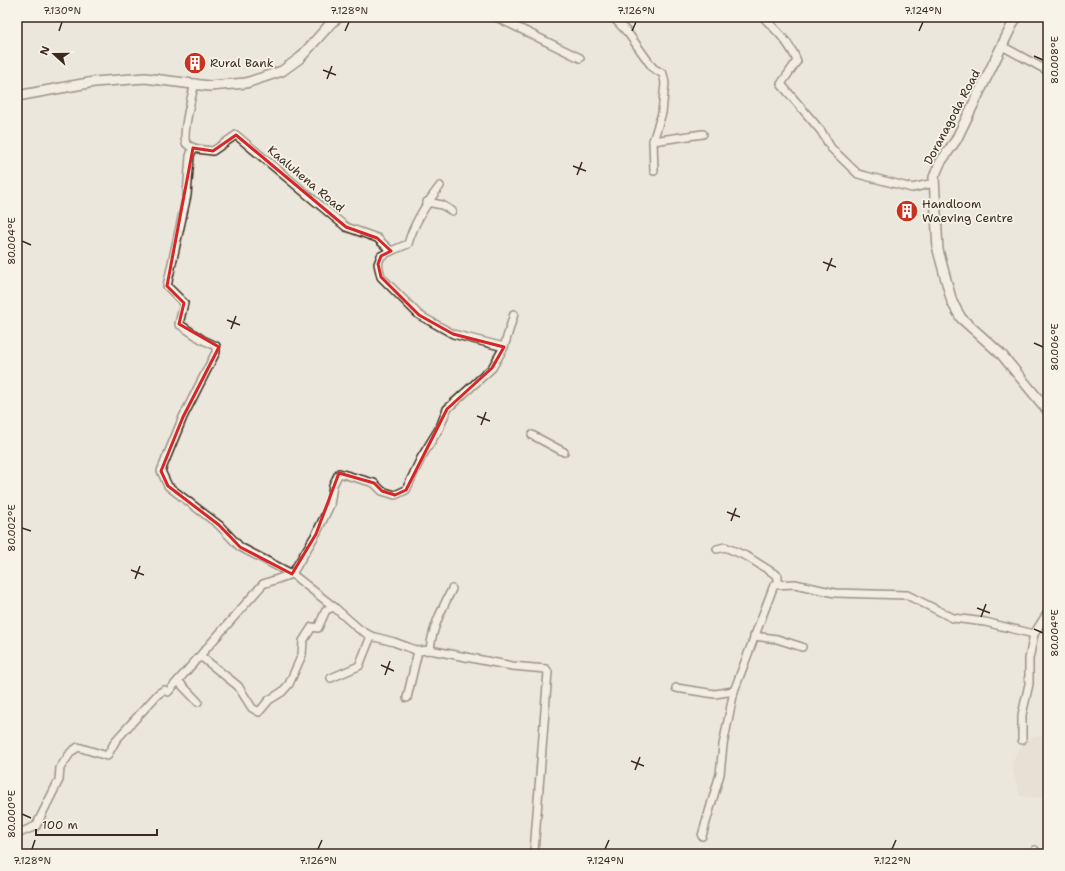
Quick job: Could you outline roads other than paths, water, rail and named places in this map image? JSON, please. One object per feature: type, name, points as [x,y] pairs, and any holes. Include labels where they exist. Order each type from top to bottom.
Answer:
[{"type":"street","points":[[17,96],[94,82],[145,78],[195,83],[209,86],[246,83],[282,71],[300,58],[332,22],[339,17]]},
{"type":"street","points":[[496,17],[580,58]]},
{"type":"street","points":[[613,17],[628,33],[653,68],[663,74],[665,83],[662,113],[653,141],[654,171]]},
{"type":"street","points":[[763,17],[779,32],[797,60],[781,84],[821,131],[831,148],[858,174],[912,188],[934,183]]},
{"type":"street","name":"Doranagoda Road","points":[[1016,17],[956,140],[940,163],[934,177],[938,250],[952,302],[961,318],[1002,355],[1048,411]]},
{"type":"street","points":[[1002,46],[1048,71]]},
{"type":"street","points":[[195,83],[185,137],[187,143],[193,148],[190,156],[187,195],[167,286],[184,303],[179,324],[203,340],[216,346],[216,352],[183,417],[160,471],[168,486],[219,525],[240,547],[292,574],[359,629],[371,636],[394,642],[418,651],[430,650],[512,666],[546,669],[548,672],[534,852]]},
{"type":"street","points":[[653,141],[703,134]]},
{"type":"street","name":"Kaaluhena Road","points":[[193,148],[213,151],[236,135],[346,227],[377,238],[391,251]]},
{"type":"street","points":[[440,186],[427,202],[411,230],[408,244],[381,256],[378,264],[381,277],[419,315],[453,334],[504,347]]},
{"type":"street","points":[[427,202],[442,205],[452,211]]},
{"type":"street","points":[[17,834],[36,826],[59,780],[60,768],[71,752],[78,746],[107,756],[116,740],[158,694],[164,690],[168,692],[263,584],[292,574],[320,526],[330,505],[333,485],[339,473],[374,483],[382,491],[396,495],[406,490],[421,458],[440,427],[447,409],[492,368],[504,347],[514,314]]},
{"type":"street","points":[[532,435],[564,452]]},
{"type":"street","points":[[717,549],[725,547],[748,557],[778,576],[778,584]]},
{"type":"street","points":[[702,836],[720,774],[723,745],[734,691],[774,585],[795,584],[835,592],[907,595],[954,618],[985,622],[1034,634]]},
{"type":"street","points":[[430,650],[431,640],[438,616],[452,589]]},
{"type":"street","points":[[198,658],[203,658],[238,686],[252,708],[259,712],[269,700],[282,692],[289,684],[302,655],[303,641],[312,627],[318,628],[326,610],[334,607]]},
{"type":"street","points":[[1022,740],[1022,715],[1029,684],[1029,659],[1034,634],[1048,612]]},
{"type":"street","points":[[331,678],[359,666],[371,636]]},
{"type":"street","points":[[754,636],[777,639],[802,646]]},
{"type":"street","points":[[408,698],[418,651]]},
{"type":"street","points":[[178,681],[198,702]]},
{"type":"street","points":[[676,688],[715,694],[734,691]]},
{"type":"place","name":"Rural Bank","points":[[195,63]]},
{"type":"place","name":"Handloom Waeving Centre","points":[[907,211]]}]
